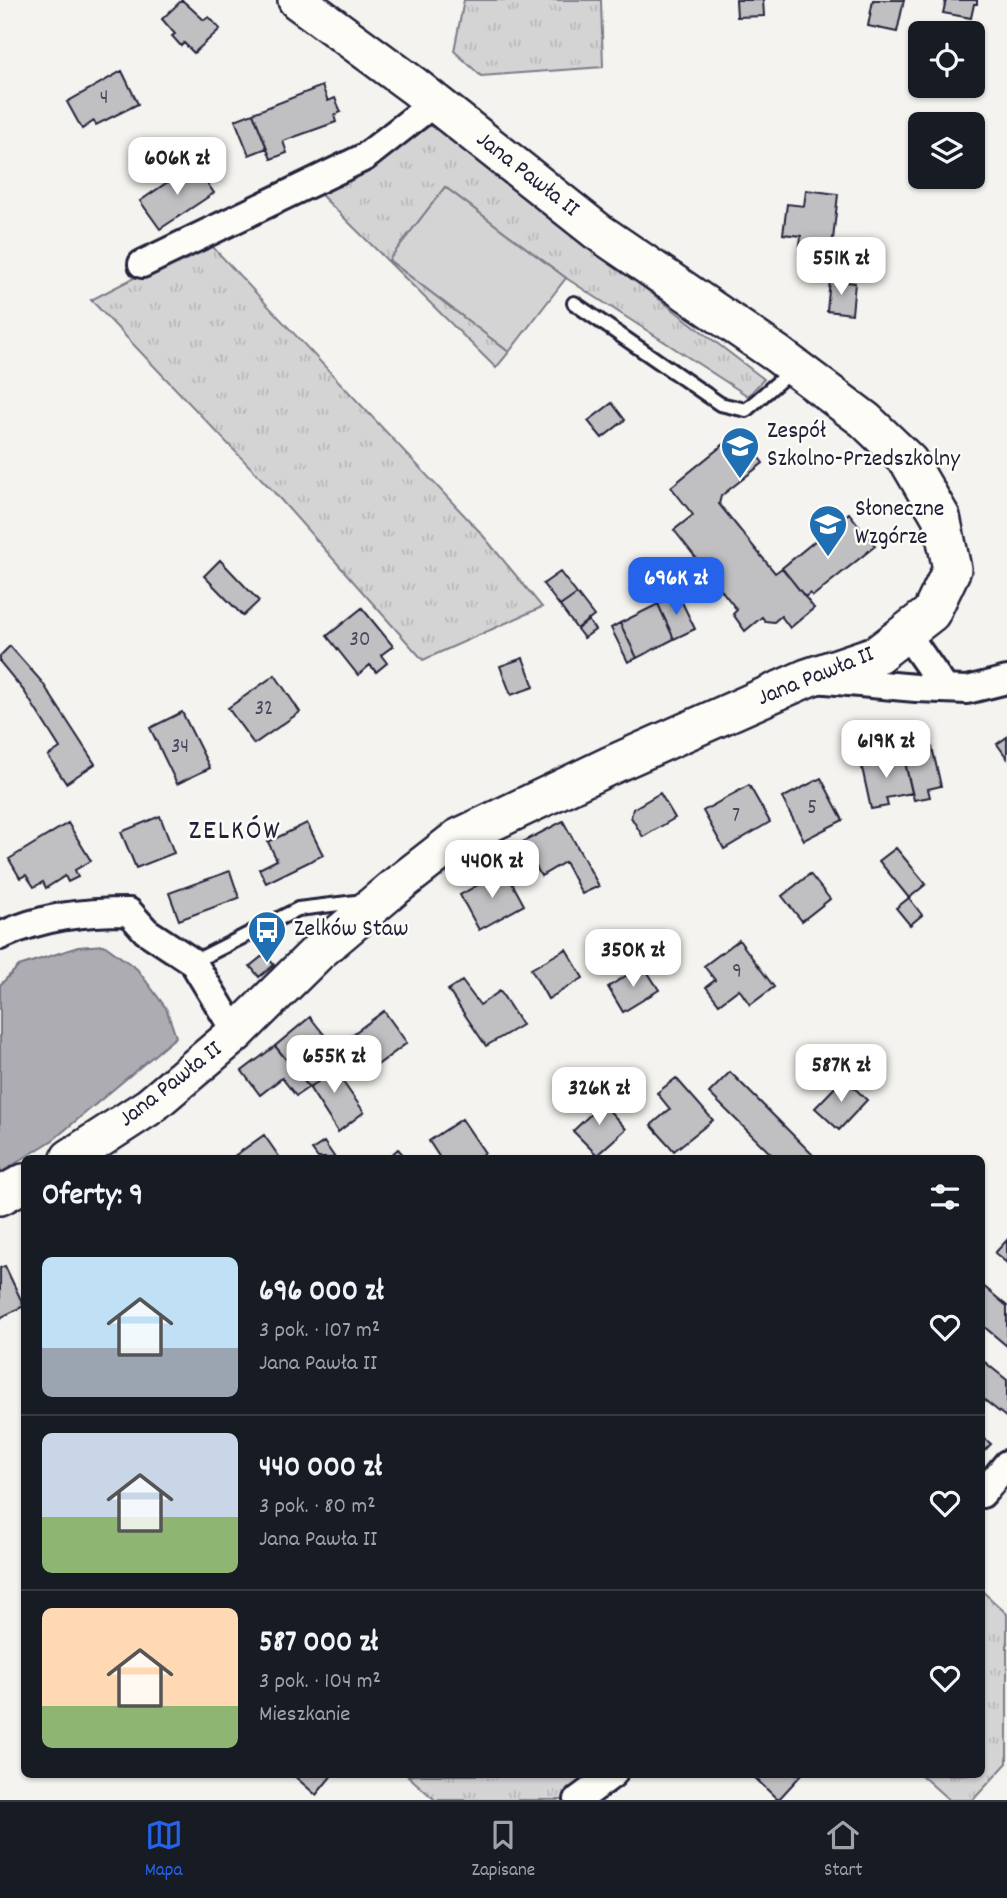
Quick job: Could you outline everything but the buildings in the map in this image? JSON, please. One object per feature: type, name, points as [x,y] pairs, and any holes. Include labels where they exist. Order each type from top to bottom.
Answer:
[{"type":"street","name":"Jana Pawła II","points":[[75,1155],[150,1106],[236,1032],[318,952],[458,838],[609,766],[807,678],[878,654],[931,613],[952,569],[941,517],[909,462],[865,420],[795,367],[597,231],[435,102],[297,0]]},
{"type":"street","points":[[142,264],[365,157],[435,102]]},
{"type":"street","points":[[905,633],[945,689]]},
{"type":"street","points":[[807,678],[967,690],[1007,680]]},
{"type":"street","name":"Jana Pawła II","points":[[0,936],[27,923],[87,912],[129,912],[146,932],[193,961],[236,1032]]},
{"type":"street","points":[[0,1196],[21,1185]]},
{"type":"street","points":[[985,1490],[1007,1464]]},
{"type":"street","points":[[578,1800],[608,1778]]},
{"type":"lane","points":[[574,303],[720,404],[747,410],[795,367]]},
{"type":"lane","points":[[193,961],[298,909],[381,899]]},
{"type":"green space","points":[[464,0],[601,0],[603,67],[481,76],[454,51]]},
{"type":"green space","points":[[431,125],[764,379],[748,396],[566,278],[445,187],[389,260],[509,352],[496,368],[316,190],[383,158]]},
{"type":"green space","points":[[445,187],[566,278],[509,352],[389,260]]},
{"type":"green space","points":[[210,244],[480,532],[542,607],[423,660],[272,490],[91,300],[153,268]]},
{"type":"green space","points":[[985,1594],[1007,1614],[1007,1763],[973,1800],[949,1800],[924,1778],[985,1778]]},
{"type":"green space","points":[[410,1778],[595,1778],[563,1800],[435,1800]]},
{"type":"shaded area","points":[[104,945],[137,969],[166,1008],[176,1037],[53,1140],[29,1155],[21,1155],[21,1160],[0,1173],[0,985],[19,966],[78,947]]},
{"type":"place","name":"Zespół Szkolno-Przedszkolny","points":[[740,480]]},
{"type":"place","name":"Słoneczne Wzgórze","points":[[828,558]]},
{"type":"place","name":"Zelków Staw","points":[[267,964]]},
{"type":"district","name":"ZELKÓW","points":[[235,833]]}]
